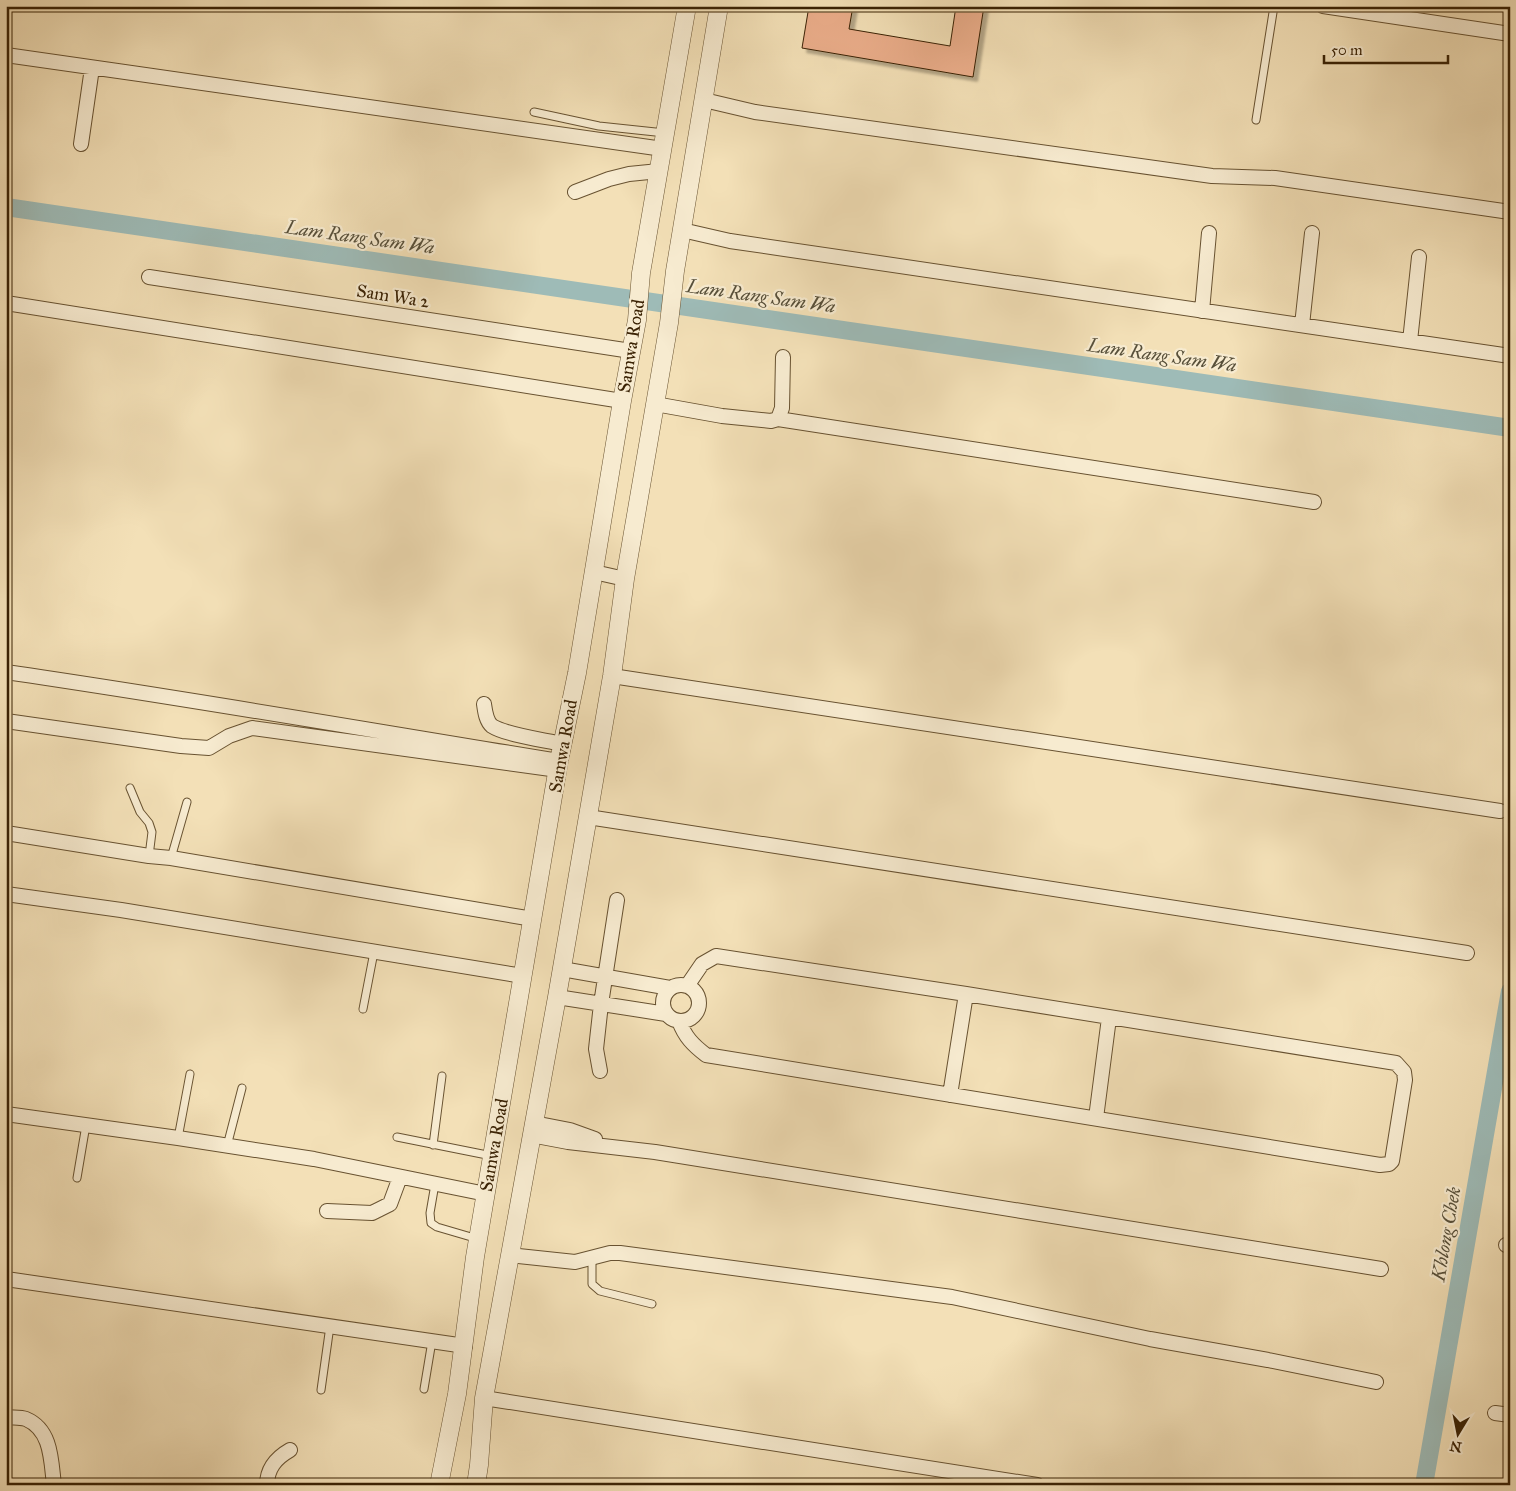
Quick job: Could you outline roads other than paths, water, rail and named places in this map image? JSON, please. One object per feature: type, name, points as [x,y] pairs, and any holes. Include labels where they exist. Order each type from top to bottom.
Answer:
[{"type":"street","name":"Samwa Road","points":[[439,1485],[457,1394],[478,1239],[637,320],[641,273],[687,6]]},
{"type":"street","name":"Samwa Road","points":[[476,1485],[484,1398],[562,969],[612,676],[625,579],[669,323],[675,271],[719,6]]},
{"type":"street","points":[[1323,6],[1510,34]]},
{"type":"street","points":[[6,55],[92,68],[664,141]]},
{"type":"street","points":[[81,144],[92,68]]},
{"type":"street","points":[[704,100],[755,112],[1212,176],[1275,178],[1510,212]]},
{"type":"street","points":[[575,192],[622,176],[659,171]]},
{"type":"street","points":[[682,230],[730,241],[1510,356]]},
{"type":"street","points":[[1202,311],[1209,233]]},
{"type":"street","points":[[1302,325],[1312,233]]},
{"type":"street","points":[[1410,341],[1419,257]]},
{"type":"street","name":"Sam Wa 2","points":[[149,277],[631,351]]},
{"type":"street","points":[[6,302],[622,401]]},
{"type":"street","points":[[778,418],[782,408],[783,357]]},
{"type":"street","points":[[655,404],[730,417],[771,421],[778,418],[1314,502]]},
{"type":"street","points":[[594,572],[625,579]]},
{"type":"street","points":[[6,672],[170,696],[336,725],[560,758]]},
{"type":"street","points":[[612,676],[1500,811]]},
{"type":"street","points":[[484,704],[486,718],[492,726],[560,758]]},
{"type":"street","points":[[6,721],[181,746],[209,748],[229,736],[252,728],[560,758]]},
{"type":"street","points":[[588,817],[1468,953]]},
{"type":"street","points":[[6,833],[171,858],[533,919]]},
{"type":"street","points":[[6,894],[121,910],[523,976]]},
{"type":"street","points":[[600,1071],[596,1049],[604,977],[617,900]]},
{"type":"street","points":[[679,1021],[685,1036],[706,1055],[1385,1166],[1392,1161],[1405,1080],[1404,1072],[1396,1063],[716,956],[702,964],[687,986]]},
{"type":"street","points":[[557,997],[666,1014],[672,1019],[679,1021],[688,1020],[695,1015],[699,1007],[698,998],[694,991],[687,986],[678,985],[670,988],[562,969]]},
{"type":"street","points":[[666,1014],[663,1005],[664,996],[670,988]]},
{"type":"street","points":[[950,1095],[966,994]]},
{"type":"street","points":[[1096,1118],[1109,1018]]},
{"type":"street","points":[[6,1114],[178,1138],[314,1160],[486,1194]]},
{"type":"street","points":[[532,1129],[570,1130],[617,1147],[1381,1269]]},
{"type":"street","points":[[327,1210],[372,1213],[390,1204],[400,1177]]},
{"type":"street","points":[[509,1255],[574,1262],[620,1253],[952,1297],[1150,1339],[1376,1382]]},
{"type":"street","points":[[6,1279],[465,1346]]},
{"type":"street","points":[[484,1398],[1037,1485]]},
{"type":"street","points":[[1496,1413],[1510,1415]]},
{"type":"street","points":[[6,1418],[25,1419],[39,1428],[50,1446],[54,1485]]},
{"type":"street","points":[[267,1485],[267,1476],[278,1458],[290,1450]]},
{"type":"lane","points":[[1256,120],[1274,6]]},
{"type":"lane","points":[[534,112],[664,141]]},
{"type":"lane","points":[[130,788],[140,812],[149,822],[152,832],[149,856]]},
{"type":"lane","points":[[171,858],[187,802]]},
{"type":"lane","points":[[363,1009],[374,952]]},
{"type":"lane","points":[[178,1138],[190,1074]]},
{"type":"lane","points":[[433,1145],[442,1076]]},
{"type":"lane","points":[[227,1146],[242,1088]]},
{"type":"lane","points":[[77,1178],[86,1125]]},
{"type":"lane","points":[[397,1138],[492,1156]]},
{"type":"lane","points":[[435,1184],[430,1212],[431,1223],[437,1227],[478,1239]]},
{"type":"lane","points":[[592,1257],[592,1284],[600,1291],[652,1304]]},
{"type":"lane","points":[[321,1390],[330,1326]]},
{"type":"lane","points":[[424,1388],[432,1342]]},
{"type":"waterway","name":"Lam Rang Sam Wa","points":[[6,207],[1510,428]]},
{"type":"waterway","name":"Khlong Chek","points":[[1424,1485],[1510,991]]}]
